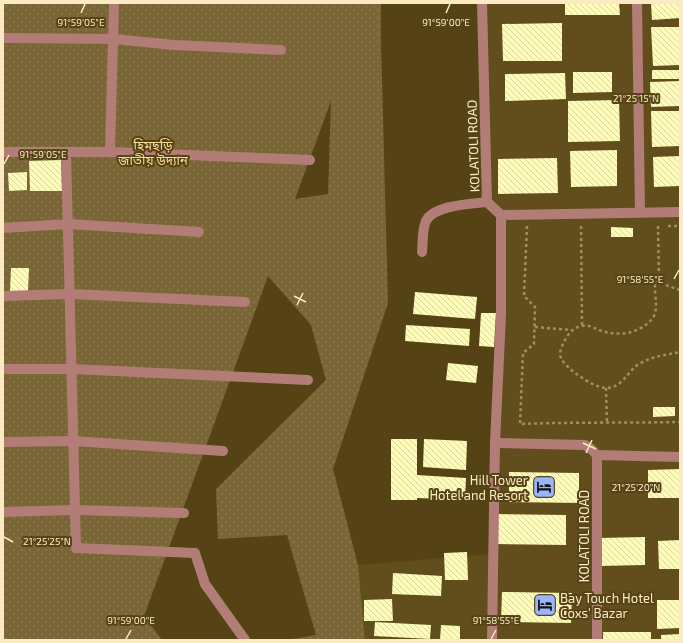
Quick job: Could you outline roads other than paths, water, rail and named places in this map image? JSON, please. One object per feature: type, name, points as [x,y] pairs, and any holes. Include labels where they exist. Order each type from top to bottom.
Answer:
[{"type":"street","points":[[110,152],[114,3]]},
{"type":"street","name":"KOLATOLI ROAD","points":[[482,3],[487,202],[501,215]]},
{"type":"street","points":[[637,3],[640,212]]},
{"type":"street","points":[[3,38],[114,39],[174,45],[281,50]]},
{"type":"street","points":[[3,152],[110,152],[310,160]]},
{"type":"street","points":[[66,153],[76,548],[195,553],[205,584],[245,640]]},
{"type":"street","points":[[422,252],[425,223],[432,213],[443,208],[487,202]]},
{"type":"street","points":[[492,640],[495,443],[501,314],[501,215],[680,212]]},
{"type":"street","points":[[3,228],[68,224],[200,232]]},
{"type":"street","points":[[3,296],[70,294],[245,302]]},
{"type":"street","points":[[3,369],[72,369],[308,380]]},
{"type":"street","points":[[3,442],[73,441],[223,451]]},
{"type":"street","points":[[495,443],[585,446],[597,455],[680,456]]},
{"type":"street","name":"KOLATOLI ROAD","points":[[597,455],[598,640]]},
{"type":"street","points":[[3,512],[75,510],[184,513]]},
{"type":"place","name":"Hill Tower Hotel and Resort","points":[[544,487]]},
{"type":"place","name":"Bay Touch Hotel Coxs' Bazar","points":[[545,605]]},
{"type":"park label","name":"হিমছড়ি জাতীয় উদ্যান","points":[[153,152]]}]
